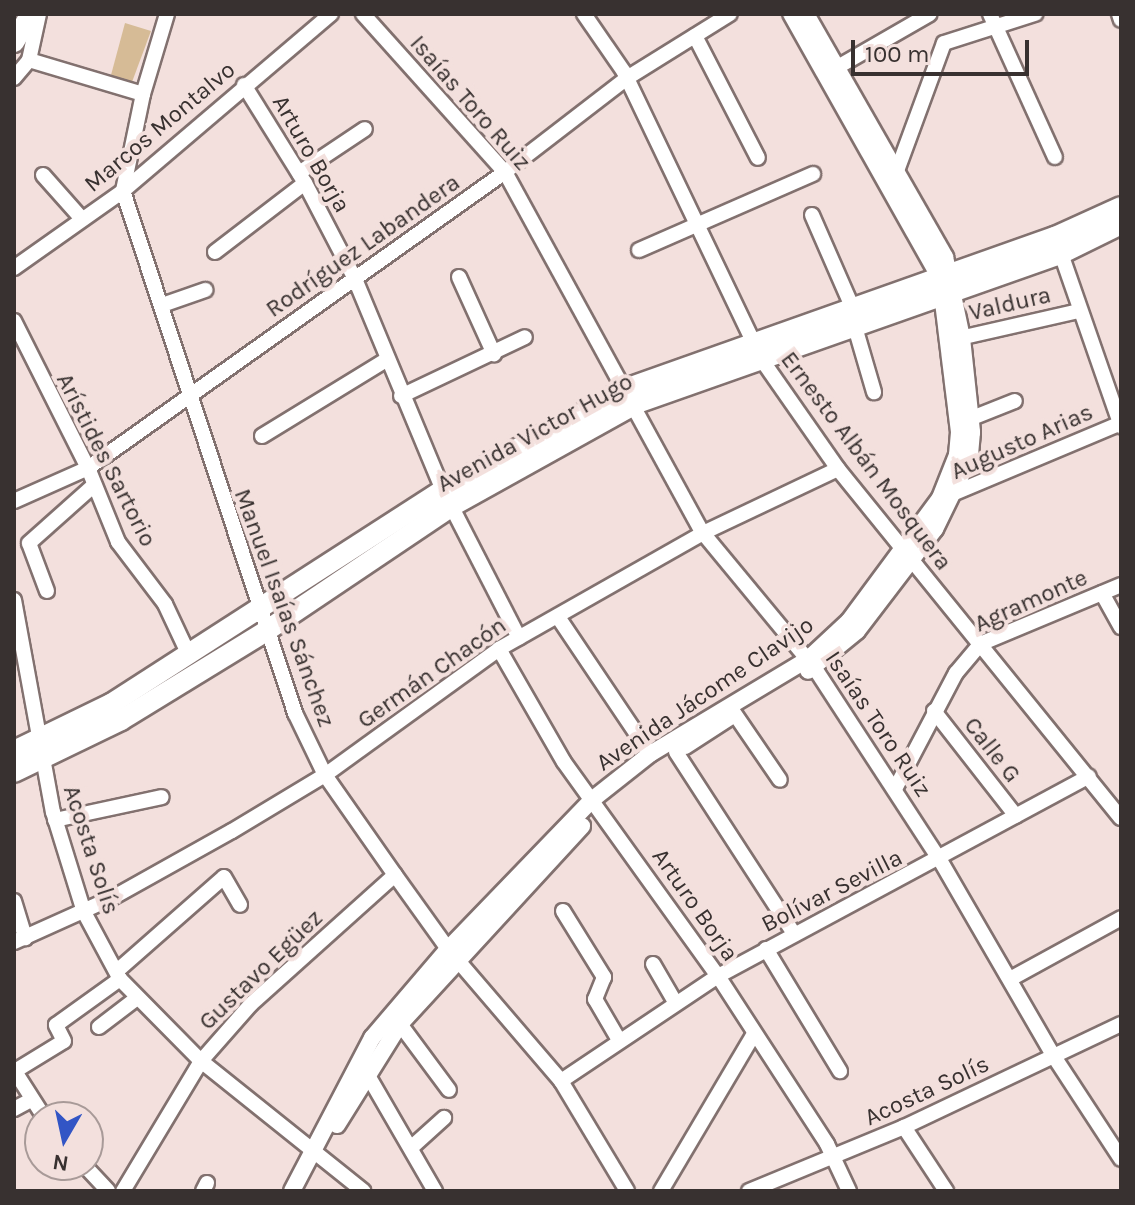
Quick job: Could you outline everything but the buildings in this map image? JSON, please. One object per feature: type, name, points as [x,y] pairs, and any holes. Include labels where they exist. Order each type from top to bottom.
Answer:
[{"type":"main road","points":[[14,42],[31,14]]},
{"type":"main road","name":"Avenida Victor Hugo","points":[[1058,245],[1121,207]]},
{"type":"main road","name":"Avenida Victor Hugo","points":[[14,772],[40,751],[258,609],[448,498],[632,396],[1121,224]]},
{"type":"main road","name":"Avenida Victor Hugo","points":[[14,751],[40,751],[121,720],[266,631],[448,498]]},
{"type":"street","points":[[14,78],[29,60],[39,14]]},
{"type":"street","points":[[123,191],[143,94],[167,14]]},
{"type":"street","name":"Isaías Toro Ruiz","points":[[363,14],[505,172],[632,396],[703,533],[811,663],[940,860],[1012,978],[1053,1055],[1121,1159]]},
{"type":"street","name":"Ernesto Albán Mosquera","points":[[584,14],[627,78],[758,352],[838,469],[1121,818]]},
{"type":"street","name":"Rodríguez Labandera","points":[[14,501],[88,468],[505,172],[627,78],[730,14]]},
{"type":"street","name":"Avenida Jácome Clavijo","points":[[304,1191],[316,1154],[372,1038],[596,803],[650,754],[732,711],[857,631],[947,497],[970,457],[972,418],[948,285],[898,168],[833,70],[791,14]]},
{"type":"street","name":"Avenida Jácome Clavijo","points":[[806,14],[948,285]]},
{"type":"street","points":[[833,70],[930,14]]},
{"type":"street","points":[[898,168],[937,51],[954,38],[993,21],[1035,14]]},
{"type":"street","points":[[1119,14],[1121,20]]},
{"type":"street","name":"Marcos Montalvo","points":[[15,267],[123,191],[327,15]]},
{"type":"street","points":[[993,21],[1055,157]]},
{"type":"street","points":[[695,36],[758,158]]},
{"type":"street","points":[[29,60],[143,94]]},
{"type":"street","name":"Arturo Borja","points":[[244,85],[302,178],[355,279],[401,396],[448,498],[519,638]]},
{"type":"street","points":[[215,252],[365,129]]},
{"type":"street","points":[[639,250],[813,174]]},
{"type":"street","points":[[43,175],[82,219]]},
{"type":"street","name":"Manuel Isaías Sánchez","points":[[123,191],[258,609],[295,713],[325,775],[454,955],[561,1081],[627,1191]]},
{"type":"street","points":[[812,215],[854,318],[874,392]]},
{"type":"street","points":[[1058,245],[1120,424]]},
{"type":"street","points":[[459,277],[494,354]]},
{"type":"street","points":[[162,305],[205,290]]},
{"type":"street","name":"Valdura","points":[[956,339],[1079,311]]},
{"type":"street","name":"Arístides Sartorio","points":[[14,321],[88,468],[118,542],[160,596],[189,655]]},
{"type":"street","points":[[401,396],[525,337]]},
{"type":"street","name":"Avenida Jácome Clavijo","points":[[947,497],[959,432],[956,339]]},
{"type":"street","points":[[262,436],[386,360]]},
{"type":"street","points":[[972,418],[1015,401]]},
{"type":"street","name":"Augusto Arias","points":[[947,497],[1120,424]]},
{"type":"street","name":"Germán Chacón","points":[[20,940],[84,912],[325,775],[499,649],[703,533],[838,469]]},
{"type":"street","points":[[47,591],[29,543],[94,485]]},
{"type":"street","name":"Agramonte","points":[[895,789],[934,711],[980,644],[1121,585]]},
{"type":"street","points":[[1102,593],[1121,627]]},
{"type":"street","name":"Acosta Solís","points":[[14,600],[21,662],[55,820],[84,912],[118,975],[201,1061],[363,1191]]},
{"type":"street","points":[[558,617],[650,754]]},
{"type":"street","name":"Arturo Borja","points":[[499,649],[564,762],[718,976],[834,1157],[849,1191]]},
{"type":"street","points":[[732,711],[780,780]]},
{"type":"street","name":"Avenida Jácome Clavijo","points":[[596,803],[676,752],[732,711]]},
{"type":"street","name":"Calle G","points":[[934,711],[1016,816]]},
{"type":"street","points":[[676,752],[794,934]]},
{"type":"street","name":"Bolívar Sevilla","points":[[561,1081],[718,976],[940,860],[1089,776]]},
{"type":"street","points":[[55,820],[162,797]]},
{"type":"street","name":"Gustavo Egüez","points":[[123,1191],[201,1061],[251,1004],[395,875]]},
{"type":"street","points":[[14,1109],[31,1100],[14,1070],[64,1041],[56,1025],[118,975],[224,877],[240,905]]},
{"type":"street","points":[[14,901],[20,940]]},
{"type":"street","points":[[563,911],[604,977],[595,999],[619,1040]]},
{"type":"street","points":[[1012,978],[1121,918]]},
{"type":"street","points":[[766,949],[840,1071]]},
{"type":"street","name":"Avenida Jácome Clavijo","points":[[292,1191],[366,1072],[454,955]]},
{"type":"street","points":[[653,964],[675,1002]]},
{"type":"street","points":[[99,1027],[137,998]]},
{"type":"street","points":[[400,1024],[449,1090]]},
{"type":"street","name":"Acosta Solís","points":[[749,1191],[770,1187],[904,1127],[1121,1024]]},
{"type":"street","points":[[661,1191],[754,1034]]},
{"type":"street","points":[[366,1072],[413,1146],[435,1191]]},
{"type":"street","points":[[413,1146],[444,1118]]},
{"type":"street","points":[[904,1127],[946,1191]]},
{"type":"shaded area","points":[[125,23],[151,31],[132,82],[111,75]]}]
